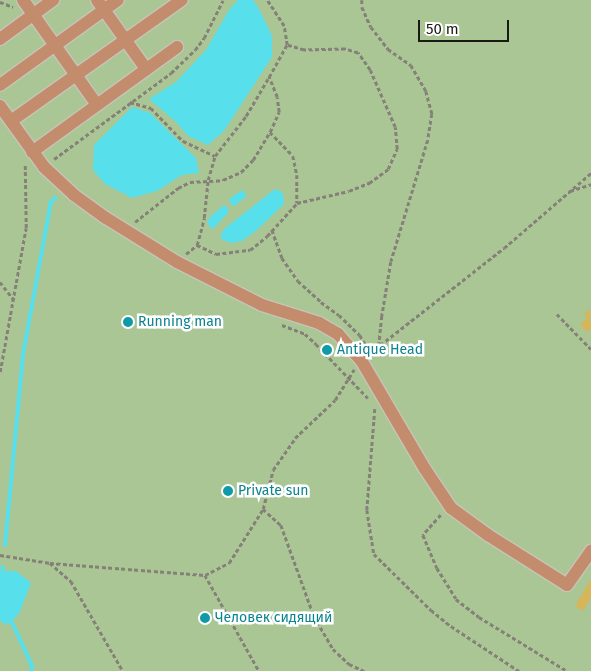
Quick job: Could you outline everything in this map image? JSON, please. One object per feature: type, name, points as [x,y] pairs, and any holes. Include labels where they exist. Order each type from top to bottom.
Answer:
[{"type":"lane","points":[[23,0],[97,105]]},
{"type":"lane","points":[[0,39],[53,0]]},
{"type":"lane","points":[[0,84],[54,44],[101,5],[118,0]]},
{"type":"lane","points":[[11,121],[182,0]]},
{"type":"lane","points":[[101,5],[146,69]]},
{"type":"lane","points":[[32,152],[177,47]]},
{"type":"lane","points":[[0,106],[32,152],[38,166],[74,195],[178,262],[262,305],[319,323],[338,334],[366,357],[446,511],[567,585],[591,551]]},
{"type":"path","points":[[0,372],[26,228],[25,159],[38,166],[170,73],[195,50],[204,38],[223,0]]},
{"type":"path","points":[[178,262],[197,244],[204,218],[208,180],[215,156],[246,116],[287,45],[284,26],[267,0]]},
{"type":"path","points":[[362,0],[362,7],[371,27],[388,49],[411,65],[426,91],[432,114],[428,140],[391,262],[379,346]]},
{"type":"path","points":[[197,244],[216,254],[250,250],[298,203],[349,190],[369,182],[388,169],[397,149],[394,126],[370,70],[358,53],[345,49],[304,50],[287,45]]},
{"type":"path","points":[[126,230],[178,188],[190,182],[223,180],[241,172],[253,160],[270,132],[279,112],[277,96],[269,77]]},
{"type":"path","points":[[130,102],[151,108],[183,141],[215,156]]},
{"type":"path","points":[[270,132],[293,156],[297,175],[298,203]]},
{"type":"path","points":[[0,555],[50,563],[205,576],[229,563],[263,509],[273,470],[295,438],[336,400],[348,379],[366,357],[504,248],[591,173]]},
{"type":"path","points":[[566,193],[591,184]]},
{"type":"path","points":[[272,230],[282,258],[298,281],[321,302],[339,314],[360,335],[366,357]]},
{"type":"path","points":[[0,282],[14,301]]},
{"type":"path","points":[[557,314],[591,348]]},
{"type":"path","points":[[279,324],[305,334],[368,398]]},
{"type":"path","points":[[379,410],[375,405],[367,510],[374,554],[431,610],[451,626],[519,671]]},
{"type":"path","points":[[437,507],[446,511],[423,535],[437,568],[456,599],[479,618],[567,671]]},
{"type":"path","points":[[263,509],[281,525],[314,616],[334,649],[349,664],[364,671]]},
{"type":"path","points":[[50,563],[71,581],[123,671]]},
{"type":"path","points":[[205,576],[259,671]]},
{"type":"green space","points":[[0,0],[591,0],[591,671],[0,671]]},
{"type":"water","points":[[238,0],[253,0],[259,9],[272,36],[272,57],[224,131],[208,145],[188,136],[176,122],[149,99],[176,82],[206,50],[229,10]]},
{"type":"water","points":[[132,107],[150,113],[196,158],[199,173],[182,175],[157,191],[132,198],[105,184],[93,170],[94,145]]},
{"type":"water","points":[[275,189],[283,193],[284,204],[257,230],[242,241],[230,243],[220,238],[224,229]]},
{"type":"water","points":[[242,190],[247,196],[234,206],[229,199]]},
{"type":"water","points":[[224,205],[228,208],[228,213],[214,228],[211,228],[207,223],[210,217]]},
{"type":"water","points":[[0,571],[16,571],[31,583],[19,614],[7,625],[0,621]]},
{"type":"building","points":[[590,309],[591,330],[587,332],[580,324],[587,319],[584,314]]},
{"type":"building","points":[[591,579],[591,598],[583,611],[575,606]]},
{"type":"waterway","points":[[5,545],[23,354],[51,202],[55,198]]},
{"type":"waterway","points":[[2,575],[3,567]]},
{"type":"waterway","points":[[10,618],[32,666],[31,671]]},
{"type":"place","name":"Running man","points":[[128,322]]},
{"type":"place","name":"Antique Head","points":[[327,350]]},
{"type":"place","name":"Private sun","points":[[228,491]]},
{"type":"place","name":"Человек сидящий","points":[[205,618]]}]
